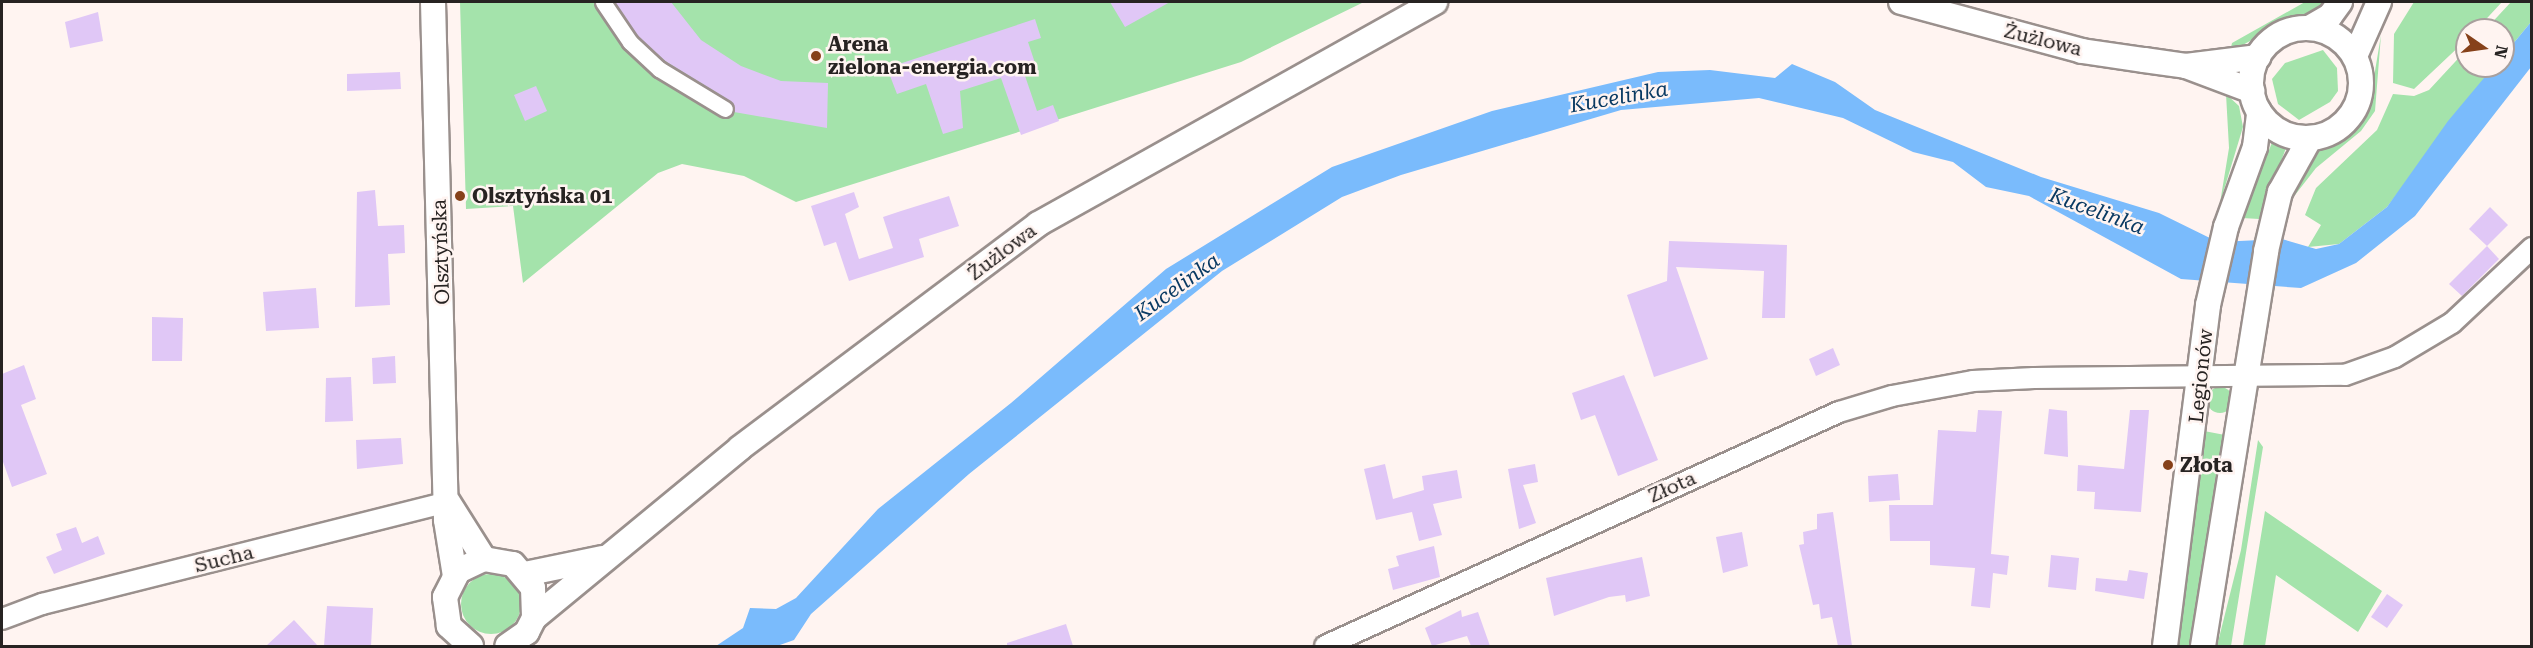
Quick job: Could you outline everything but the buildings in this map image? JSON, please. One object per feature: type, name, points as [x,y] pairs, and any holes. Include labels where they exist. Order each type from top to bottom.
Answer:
[{"type":"street","name":"Olsztyńska","points":[[433,2],[448,502],[447,537],[455,576]]},
{"type":"street","points":[[603,2],[630,42],[659,69],[725,109]]},
{"type":"street","name":"Żużlowa","points":[[507,646],[527,632],[534,618],[604,557],[1038,224],[1435,2]]},
{"type":"street","name":"Żużlowa","points":[[1901,2],[2082,51],[2186,66],[2258,57]]},
{"type":"street","points":[[2311,27],[2330,32],[2356,54],[2361,74],[2355,104],[2331,131],[2308,140],[2272,128],[2255,101],[2258,57],[2280,34],[2311,27],[2330,16],[2340,2]]},
{"type":"street","points":[[2356,54],[2379,2]]},
{"type":"street","name":"Żużlowa","points":[[2186,66],[2255,101]]},
{"type":"street","name":"Legionów","points":[[2166,646],[2208,305],[2239,183],[2255,147],[2255,101]]},
{"type":"street","points":[[2204,646],[2257,312],[2280,192],[2308,140]]},
{"type":"street","name":"Złota","points":[[1326,646],[1839,412],[1973,381],[2345,375],[2395,357],[2452,323],[2532,248]]},
{"type":"street","points":[[448,502],[484,559]]},
{"type":"street","name":"Sucha","points":[[2,619],[42,604],[448,502]]},
{"type":"street","name":"Żużlowa","points":[[525,574],[604,557]]},
{"type":"street","points":[[471,646],[447,636],[444,597],[455,576],[484,559],[499,559],[525,574],[533,588],[534,618]]},
{"type":"green space","points":[[460,2],[1364,2],[1241,62],[796,202],[744,176],[682,164],[658,173],[523,283],[513,206],[466,209]]},
{"type":"green space","points":[[2305,2],[2328,2],[2309,21],[2279,25],[2230,52],[2232,43]]},
{"type":"green space","points":[[2414,2],[2502,2],[2487,18],[2455,18],[2455,50],[2414,89],[2393,83],[2394,34]]},
{"type":"green space","points":[[2511,2],[2531,2],[2531,22],[2515,41],[2515,18],[2496,18]]},
{"type":"green space","points":[[2381,35],[2375,111],[2361,131],[2316,168],[2288,204],[2319,145],[2351,133],[2368,113]]},
{"type":"green space","points":[[2323,50],[2337,68],[2338,91],[2330,102],[2299,120],[2278,104],[2272,79],[2285,63]]},
{"type":"green space","points":[[2455,62],[2455,78],[2485,78],[2387,207],[2339,244],[2308,247],[2321,225],[2305,215],[2316,188],[2377,130],[2393,94],[2414,96],[2429,90]]},
{"type":"green space","points":[[2226,94],[2239,106],[2243,127],[2220,203],[2229,148]]},
{"type":"green space","points":[[2275,135],[2289,140],[2259,219],[2242,218]]},
{"type":"green space","points":[[2220,387],[2229,391],[2233,400],[2229,409],[2220,413],[2211,409],[2207,400],[2211,391]]},
{"type":"green space","points":[[2204,431],[2225,435],[2193,646],[2177,646]]},
{"type":"green space","points":[[2258,440],[2263,447],[2231,646],[2217,646],[2241,550]]},
{"type":"green space","points":[[2265,511],[2382,591],[2358,632],[2276,575],[2265,646],[2243,646]]},
{"type":"green space","points":[[485,574],[497,574],[508,579],[516,587],[521,604],[519,616],[508,629],[497,634],[485,634],[474,629],[466,621],[461,610],[461,598],[466,587],[474,579]]},
{"type":"water","name":"Kucelinka","points":[[2531,22],[2531,67],[2415,216],[2356,263],[2301,288],[2181,279],[2029,196],[1986,187],[1953,162],[1913,152],[1843,118],[1759,98],[1621,110],[1401,175],[1342,197],[1222,271],[969,474],[811,614],[794,640],[777,646],[716,646],[743,628],[750,608],[776,609],[796,598],[878,509],[1011,403],[1166,269],[1332,167],[1492,111],[1658,72],[1710,70],[1775,78],[1792,64],[1835,82],[1875,110],[2041,177],[2159,213],[2218,242],[2282,239],[2316,249],[2339,244],[2387,207],[2448,121],[2484,78],[2515,78],[2515,41]]},
{"type":"place","name":"Arena zielona-energia.com","points":[[816,56]]},
{"type":"place","name":"Olsztyńska 01","points":[[460,196]]},
{"type":"place","name":"Złota","points":[[2168,465]]}]
